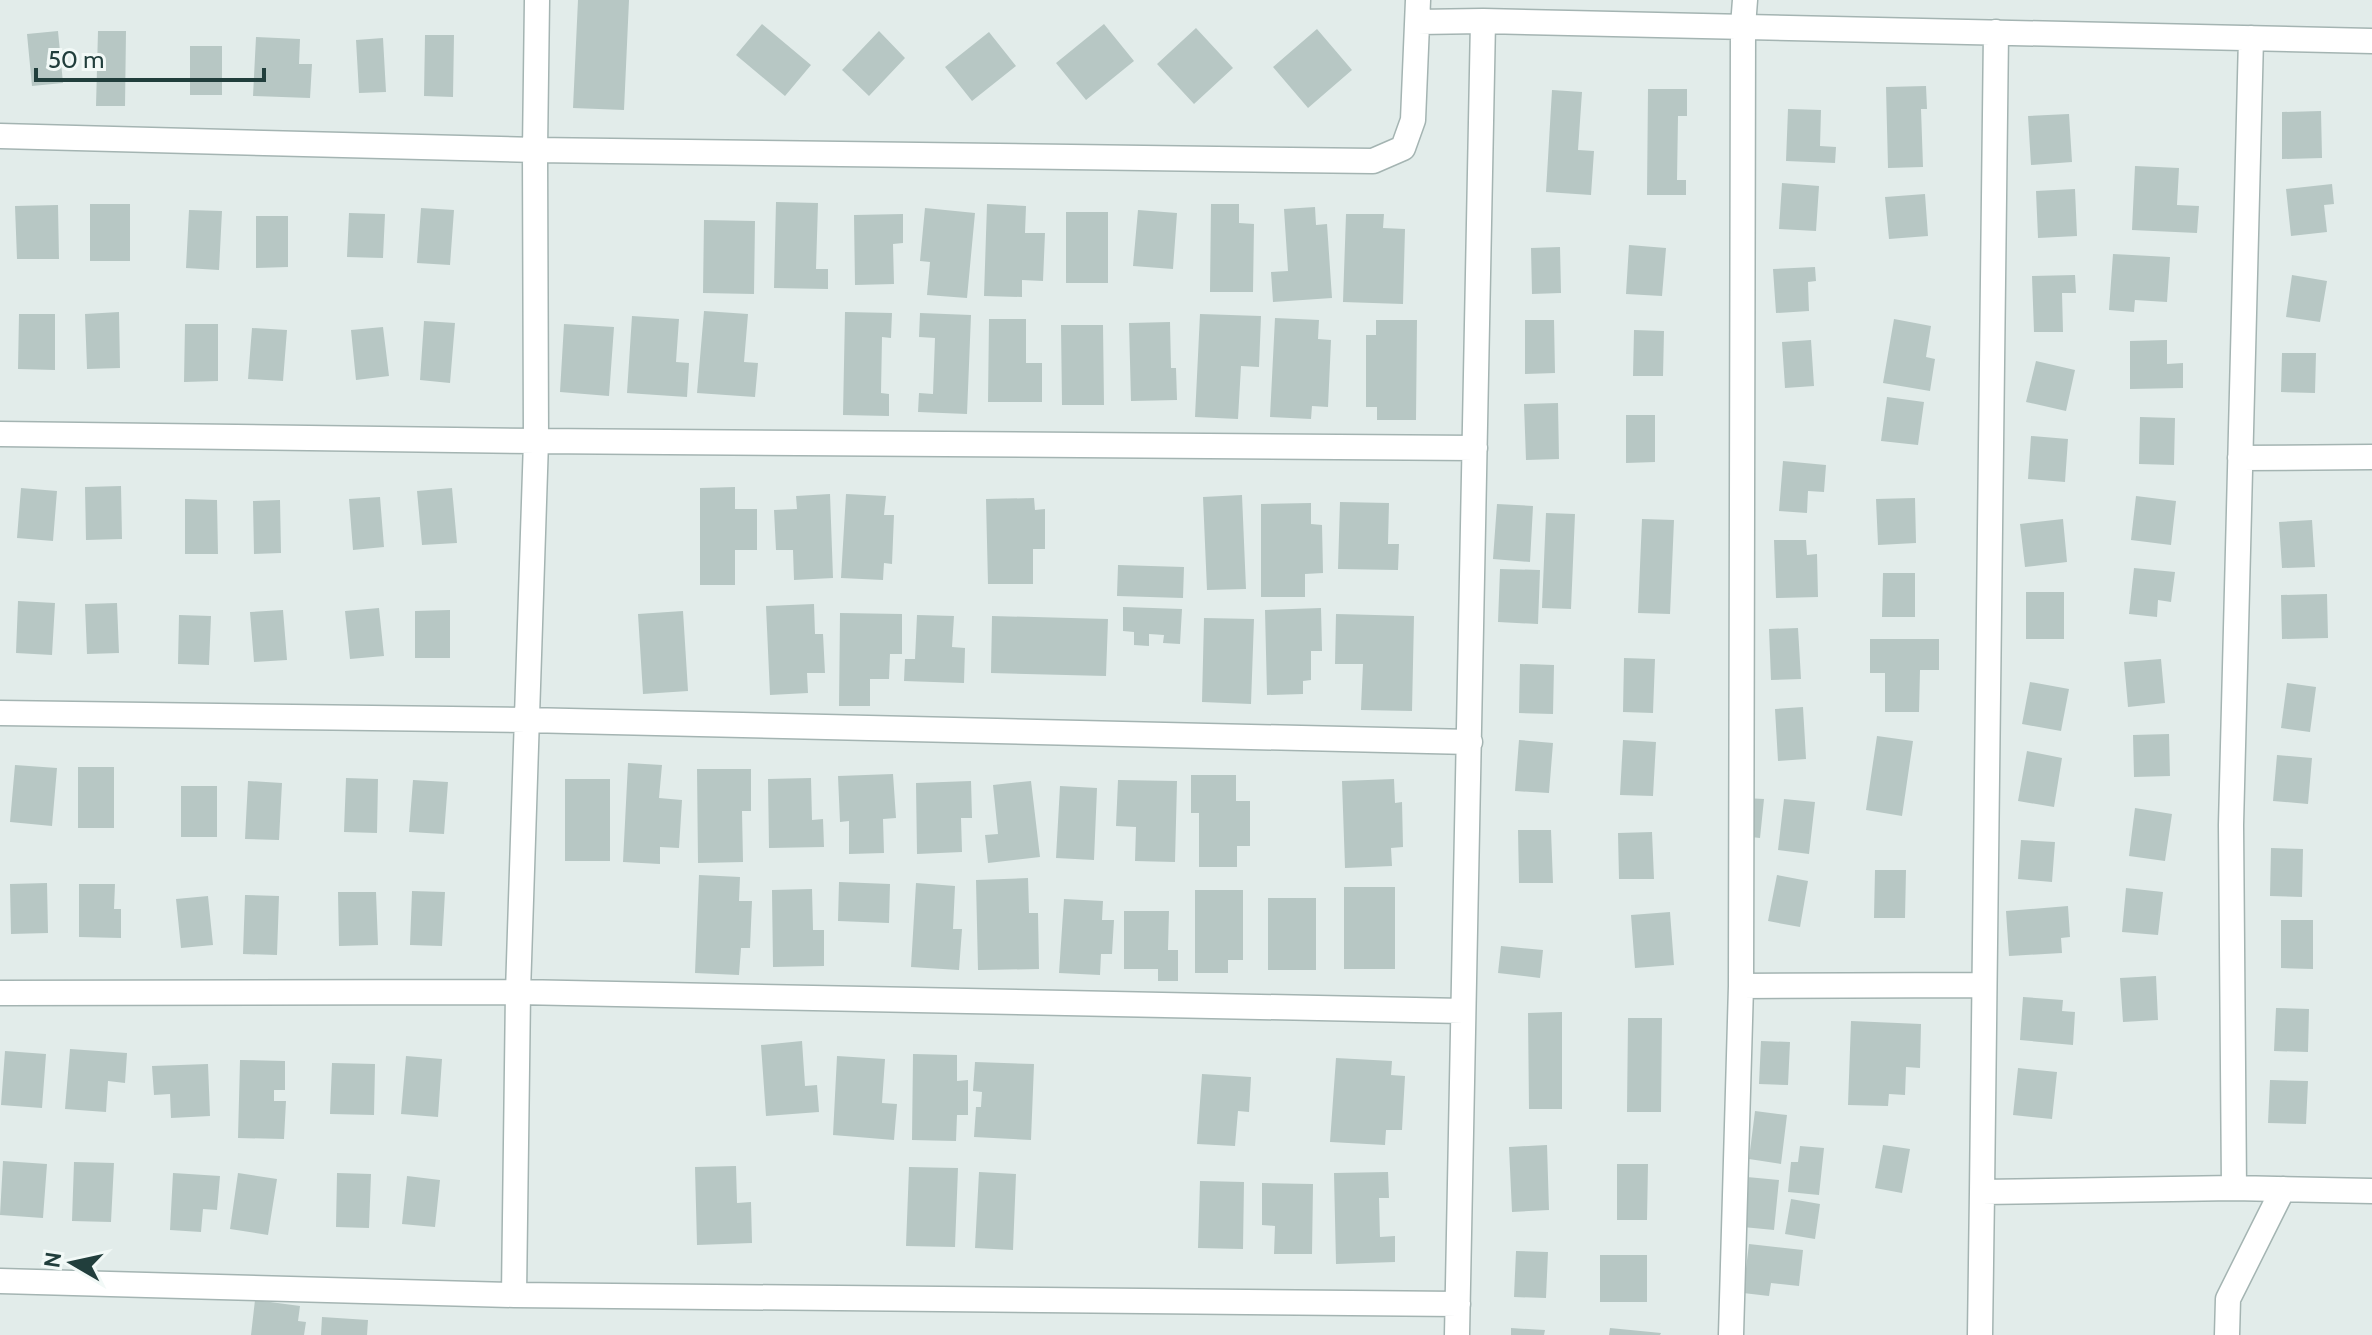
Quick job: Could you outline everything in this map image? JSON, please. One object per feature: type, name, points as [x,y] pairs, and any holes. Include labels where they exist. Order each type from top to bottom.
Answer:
[{"type":"street","points":[[514,1295],[518,992],[536,441],[537,0]]},
{"type":"street","points":[[1731,1335],[1741,986],[1745,0]]},
{"type":"street","points":[[0,136],[535,150],[1373,161],[1403,148],[1413,120],[1418,11],[1483,21],[2372,41]]},
{"type":"street","points":[[1457,1335],[1483,21]]},
{"type":"street","points":[[1980,1335],[1996,32]]},
{"type":"street","points":[[2234,1188],[2231,825],[2251,38]]},
{"type":"street","points":[[0,434],[1475,448]]},
{"type":"street","points":[[2240,458],[2372,457]]},
{"type":"street","points":[[0,713],[526,720],[1470,742]]},
{"type":"street","points":[[1741,986],[1984,985]]},
{"type":"street","points":[[0,993],[518,992],[1463,1011]]},
{"type":"street","points":[[1982,1192],[2234,1188],[2372,1191]]},
{"type":"street","points":[[2227,1335],[2228,1299],[2283,1189]]},
{"type":"street","points":[[0,1281],[514,1295],[1458,1304]]},
{"type":"building","points":[[578,0],[629,0],[624,110],[573,108]]},
{"type":"building","points":[[762,24],[811,65],[785,96],[736,55]]},
{"type":"building","points":[[1104,24],[1134,61],[1086,100],[1056,63]]},
{"type":"building","points":[[1196,28],[1233,68],[1194,104],[1157,64]]},
{"type":"building","points":[[1317,29],[1352,70],[1308,108],[1273,67]]},
{"type":"building","points":[[58,31],[63,83],[32,86],[27,34]]},
{"type":"building","points":[[98,31],[126,31],[125,106],[96,106]]},
{"type":"building","points":[[879,31],[905,58],[869,96],[842,70]]},
{"type":"building","points":[[989,32],[1016,66],[972,101],[945,67]]},
{"type":"building","points":[[425,35],[454,35],[453,97],[424,96]]},
{"type":"building","points":[[256,37],[300,39],[299,64],[312,64],[310,98],[253,96]]},
{"type":"building","points":[[383,38],[386,92],[359,93],[356,40]]},
{"type":"building","points":[[190,46],[222,46],[222,95],[190,95]]},
{"type":"building","points":[[1926,86],[1927,109],[1921,109],[1923,167],[1888,168],[1886,87]]},
{"type":"building","points":[[1648,89],[1687,89],[1687,116],[1678,116],[1677,180],[1686,180],[1686,195],[1647,195]]},
{"type":"building","points":[[1552,90],[1582,92],[1578,150],[1594,151],[1591,195],[1546,192]]},
{"type":"building","points":[[1788,109],[1821,110],[1820,146],[1836,147],[1835,163],[1786,161]]},
{"type":"building","points":[[2321,111],[2322,158],[2282,159],[2282,112]]},
{"type":"building","points":[[2069,114],[2072,162],[2031,165],[2028,116]]},
{"type":"building","points":[[2135,166],[2179,168],[2177,205],[2199,206],[2197,233],[2132,230]]},
{"type":"building","points":[[1782,183],[1819,186],[1816,231],[1779,229]]},
{"type":"building","points":[[2332,184],[2334,204],[2324,205],[2327,232],[2291,236],[2286,189]]},
{"type":"building","points":[[2075,189],[2077,236],[2038,238],[2036,191]]},
{"type":"building","points":[[1925,194],[1928,236],[1889,239],[1885,197]]},
{"type":"building","points":[[776,202],[818,203],[816,269],[828,269],[828,289],[774,288]]},
{"type":"building","points":[[90,204],[130,204],[130,261],[90,261]]},
{"type":"building","points":[[987,204],[1026,206],[1025,233],[1045,233],[1043,281],[1022,280],[1022,297],[984,296]]},
{"type":"building","points":[[1211,204],[1239,204],[1239,223],[1254,224],[1253,292],[1210,292]]},
{"type":"building","points":[[58,205],[59,259],[17,259],[15,206]]},
{"type":"building","points":[[1315,207],[1316,225],[1327,224],[1332,298],[1273,302],[1271,272],[1288,271],[1284,209]]},
{"type":"building","points":[[421,208],[454,210],[450,265],[417,263]]},
{"type":"building","points":[[925,208],[975,213],[967,298],[927,295],[930,262],[920,261]]},
{"type":"building","points":[[189,210],[222,211],[219,270],[186,268]]},
{"type":"building","points":[[1138,210],[1177,213],[1173,269],[1133,266]]},
{"type":"building","points":[[1066,212],[1108,212],[1108,283],[1066,283]]},
{"type":"building","points":[[349,213],[385,214],[383,258],[347,257]]},
{"type":"building","points":[[903,214],[903,243],[893,244],[894,284],[855,285],[854,215]]},
{"type":"building","points":[[1346,214],[1384,214],[1383,228],[1405,229],[1403,304],[1343,302]]},
{"type":"building","points":[[256,216],[288,216],[288,267],[256,268]]},
{"type":"building","points":[[704,220],[755,221],[754,294],[703,293]]},
{"type":"building","points":[[1629,245],[1666,248],[1662,296],[1626,294]]},
{"type":"building","points":[[1560,247],[1561,293],[1532,294],[1531,248]]},
{"type":"building","points":[[2113,254],[2170,257],[2167,302],[2135,300],[2134,312],[2109,310]]},
{"type":"building","points":[[1815,267],[1816,281],[1808,282],[1809,311],[1776,313],[1773,269]]},
{"type":"building","points":[[2075,275],[2076,293],[2062,293],[2063,332],[2034,332],[2032,276]]},
{"type":"building","points":[[2292,275],[2327,281],[2320,322],[2286,317]]},
{"type":"building","points":[[704,311],[748,314],[744,362],[758,363],[755,397],[697,393]]},
{"type":"building","points":[[119,312],[120,368],[87,369],[85,314]]},
{"type":"building","points":[[845,312],[892,313],[891,338],[882,337],[881,393],[889,394],[889,416],[843,415]]},
{"type":"building","points":[[920,313],[971,315],[967,414],[918,412],[919,393],[933,394],[935,338],[919,337]]},
{"type":"building","points":[[19,314],[55,314],[55,370],[18,369]]},
{"type":"building","points":[[1200,314],[1261,316],[1259,367],[1241,366],[1238,419],[1195,417]]},
{"type":"building","points":[[632,316],[679,319],[676,362],[689,363],[687,397],[627,393]]},
{"type":"building","points":[[1275,318],[1319,320],[1318,339],[1331,340],[1328,407],[1312,406],[1311,419],[1270,417]]},
{"type":"building","points":[[989,319],[1026,319],[1026,363],[1042,363],[1042,402],[988,402]]},
{"type":"building","points":[[1894,319],[1931,326],[1926,357],[1935,359],[1930,391],[1883,383]]},
{"type":"building","points":[[1376,320],[1417,320],[1416,420],[1377,420],[1377,407],[1366,407],[1366,335],[1376,335]]},
{"type":"building","points":[[1525,320],[1554,320],[1555,373],[1525,374]]},
{"type":"building","points":[[424,321],[455,323],[450,383],[420,380]]},
{"type":"building","points":[[1170,322],[1171,368],[1176,368],[1177,400],[1131,401],[1129,323]]},
{"type":"building","points":[[185,324],[218,324],[218,381],[184,382]]},
{"type":"building","points":[[564,324],[614,327],[609,396],[560,392]]},
{"type":"building","points":[[1061,325],[1103,325],[1104,405],[1062,405]]},
{"type":"building","points":[[383,327],[389,376],[356,380],[351,330]]},
{"type":"building","points":[[252,328],[287,330],[283,381],[248,379]]},
{"type":"building","points":[[1634,330],[1664,331],[1663,376],[1633,376]]},
{"type":"building","points":[[1811,340],[1814,386],[1785,388],[1782,342]]},
{"type":"building","points":[[2167,340],[2167,364],[2183,363],[2183,388],[2130,389],[2130,341]]},
{"type":"building","points":[[2282,353],[2316,353],[2315,393],[2281,392]]},
{"type":"building","points":[[2036,361],[2075,370],[2066,411],[2026,402]]},
{"type":"building","points":[[1887,397],[1924,402],[1918,445],[1881,441]]},
{"type":"building","points":[[1558,403],[1559,459],[1526,460],[1524,404]]},
{"type":"building","points":[[1626,415],[1655,415],[1655,462],[1626,463]]},
{"type":"building","points":[[2140,417],[2175,418],[2174,465],[2139,464]]},
{"type":"building","points":[[2031,436],[2068,439],[2065,482],[2028,479]]},
{"type":"building","points":[[1783,461],[1826,465],[1824,492],[1808,491],[1807,513],[1779,511]]},
{"type":"building","points":[[121,486],[122,539],[86,540],[85,487]]},
{"type":"building","points":[[735,487],[735,509],[757,509],[757,550],[735,550],[735,585],[700,585],[700,488]]},
{"type":"building","points":[[21,488],[57,491],[53,541],[17,538]]},
{"type":"building","points":[[452,488],[457,543],[422,545],[417,491]]},
{"type":"building","points":[[830,494],[833,578],[794,580],[793,550],[776,550],[774,510],[797,509],[796,496]]},
{"type":"building","points":[[846,494],[886,496],[884,515],[894,515],[892,564],[884,563],[883,580],[841,578]]},
{"type":"building","points":[[1242,495],[1246,589],[1207,590],[1203,497]]},
{"type":"building","points":[[2136,496],[2176,501],[2171,545],[2131,540]]},
{"type":"building","points":[[380,497],[384,547],[353,550],[349,499]]},
{"type":"building","points":[[1034,498],[1035,510],[1045,509],[1045,549],[1033,549],[1033,584],[988,584],[986,499]]},
{"type":"building","points":[[1915,498],[1916,543],[1878,545],[1876,499]]},
{"type":"building","points":[[185,499],[217,500],[218,554],[185,554]]},
{"type":"building","points":[[280,500],[281,553],[254,554],[253,501]]},
{"type":"building","points":[[1340,502],[1389,503],[1388,544],[1399,544],[1398,570],[1338,569]]},
{"type":"building","points":[[1311,503],[1311,524],[1322,525],[1323,573],[1305,574],[1305,597],[1261,597],[1261,504]]},
{"type":"building","points":[[1497,504],[1533,506],[1530,562],[1493,559]]},
{"type":"building","points":[[1546,513],[1575,514],[1571,609],[1542,608]]},
{"type":"building","points":[[1642,519],[1674,520],[1670,614],[1638,613]]},
{"type":"building","points":[[2063,519],[2067,562],[2025,567],[2020,524]]},
{"type":"building","points":[[2312,520],[2315,567],[2282,568],[2279,522]]},
{"type":"building","points":[[1774,540],[1806,540],[1807,555],[1817,554],[1818,597],[1776,598]]},
{"type":"building","points":[[1118,565],[1184,567],[1183,598],[1117,596]]},
{"type":"building","points":[[2134,568],[2175,572],[2171,602],[2158,600],[2157,617],[2129,614]]},
{"type":"building","points":[[1500,569],[1540,570],[1538,624],[1498,622]]},
{"type":"building","points":[[1883,573],[1915,573],[1915,617],[1882,617]]},
{"type":"building","points":[[2026,592],[2064,592],[2064,639],[2026,639]]},
{"type":"building","points":[[2327,594],[2328,638],[2282,639],[2281,595]]},
{"type":"building","points":[[18,601],[55,603],[52,655],[16,653]]},
{"type":"building","points":[[117,603],[119,653],[87,654],[85,604]]},
{"type":"building","points":[[814,604],[815,634],[823,634],[825,673],[807,673],[808,693],[770,695],[766,606]]},
{"type":"building","points":[[1123,607],[1182,609],[1180,644],[1163,643],[1164,635],[1149,634],[1149,646],[1134,645],[1134,632],[1123,631]]},
{"type":"building","points":[[379,608],[384,656],[350,659],[345,611]]},
{"type":"building","points":[[1321,608],[1322,651],[1311,651],[1311,680],[1303,681],[1303,694],[1267,695],[1265,610]]},
{"type":"building","points":[[283,610],[287,660],[254,662],[250,612]]},
{"type":"building","points":[[450,610],[450,658],[415,658],[415,611]]},
{"type":"building","points":[[683,611],[688,691],[643,694],[638,614]]},
{"type":"building","points":[[840,613],[902,614],[902,654],[890,654],[889,679],[870,679],[870,706],[839,706]]},
{"type":"building","points":[[1336,614],[1414,616],[1412,711],[1361,710],[1363,664],[1335,664]]},
{"type":"building","points":[[179,615],[211,616],[209,665],[178,664]]},
{"type":"building","points":[[917,615],[954,616],[952,647],[965,648],[964,683],[904,681],[905,659],[915,659]]},
{"type":"building","points":[[992,616],[1108,619],[1106,676],[991,673]]},
{"type":"building","points":[[1204,618],[1254,619],[1251,704],[1202,702]]},
{"type":"building","points":[[1798,628],[1801,679],[1771,680],[1769,629]]},
{"type":"building","points":[[1870,639],[1939,639],[1939,670],[1920,670],[1919,712],[1885,712],[1885,673],[1870,673]]},
{"type":"building","points":[[1624,658],[1655,659],[1653,713],[1623,712]]},
{"type":"building","points":[[2161,659],[2165,703],[2128,707],[2124,662]]},
{"type":"building","points":[[1520,664],[1554,665],[1553,714],[1519,713]]},
{"type":"building","points":[[2030,682],[2069,689],[2061,731],[2022,724]]},
{"type":"building","points":[[2287,683],[2316,687],[2310,732],[2281,728]]},
{"type":"building","points":[[1803,707],[1806,759],[1778,761],[1775,709]]},
{"type":"building","points":[[2169,734],[2170,776],[2134,777],[2133,735]]},
{"type":"building","points":[[1877,736],[1913,741],[1902,816],[1866,810]]},
{"type":"building","points":[[1519,740],[1553,743],[1549,793],[1515,791]]},
{"type":"building","points":[[1623,740],[1656,742],[1653,796],[1620,795]]},
{"type":"building","points":[[2027,751],[2062,758],[2054,807],[2018,801]]},
{"type":"building","points":[[2277,755],[2312,758],[2308,804],[2273,801]]},
{"type":"building","points":[[628,763],[662,765],[659,798],[682,800],[679,848],[660,847],[660,864],[623,862]]},
{"type":"building","points":[[15,765],[57,768],[52,826],[10,822]]},
{"type":"building","points":[[78,767],[114,767],[114,828],[78,828]]},
{"type":"building","points":[[697,769],[751,769],[751,811],[742,811],[743,862],[698,863]]},
{"type":"building","points":[[893,774],[896,818],[883,819],[884,853],[849,854],[849,821],[840,822],[838,776]]},
{"type":"building","points":[[1191,775],[1236,775],[1236,801],[1250,801],[1250,846],[1237,846],[1237,867],[1199,867],[1199,813],[1191,813]]},
{"type":"building","points":[[346,778],[378,779],[377,833],[344,832]]},
{"type":"building","points":[[811,778],[812,820],[823,819],[824,847],[769,848],[768,779]]},
{"type":"building","points":[[565,779],[610,779],[610,861],[565,861]]},
{"type":"building","points":[[1394,779],[1395,803],[1402,802],[1403,847],[1391,848],[1392,866],[1345,868],[1342,781]]},
{"type":"building","points":[[413,780],[448,782],[444,834],[409,832]]},
{"type":"building","points":[[1118,780],[1177,781],[1175,862],[1135,861],[1136,827],[1116,826]]},
{"type":"building","points":[[248,781],[282,783],[279,840],[245,839]]},
{"type":"building","points":[[971,781],[972,818],[961,818],[962,852],[917,854],[916,783]]},
{"type":"building","points":[[1031,781],[1040,857],[988,863],[985,835],[998,834],[993,785]]},
{"type":"building","points":[[181,786],[217,786],[217,837],[181,837]]},
{"type":"building","points":[[1060,786],[1097,788],[1094,860],[1056,858]]},
{"type":"building","points":[[1745,798],[1764,799],[1760,838],[1742,836]]},
{"type":"building","points":[[1784,799],[1815,802],[1809,854],[1778,850]]},
{"type":"building","points":[[2135,808],[2172,814],[2165,861],[2129,856]]},
{"type":"building","points":[[1518,830],[1551,830],[1553,883],[1519,883]]},
{"type":"building","points":[[1652,832],[1654,879],[1619,879],[1618,833]]},
{"type":"building","points":[[2021,840],[2055,842],[2052,882],[2018,879]]},
{"type":"building","points":[[2271,848],[2303,849],[2302,897],[2270,896]]},
{"type":"building","points":[[1875,870],[1906,870],[1905,918],[1874,918]]},
{"type":"building","points":[[699,875],[740,877],[739,901],[752,901],[750,948],[741,948],[739,975],[695,973]]},
{"type":"building","points":[[1777,875],[1808,881],[1800,927],[1768,921]]},
{"type":"building","points":[[1028,878],[1029,913],[1038,913],[1039,969],[978,970],[976,880]]},
{"type":"building","points":[[839,882],[890,884],[889,923],[838,921]]},
{"type":"building","points":[[47,883],[48,933],[11,934],[10,884]]},
{"type":"building","points":[[916,883],[955,886],[953,929],[962,929],[959,970],[911,967]]},
{"type":"building","points":[[79,884],[115,884],[114,909],[121,909],[121,938],[79,937]]},
{"type":"building","points":[[1344,887],[1395,887],[1395,969],[1344,969]]},
{"type":"building","points":[[2126,888],[2163,892],[2158,935],[2122,932]]},
{"type":"building","points":[[812,889],[813,930],[824,930],[824,966],[773,967],[772,890]]},
{"type":"building","points":[[1195,890],[1243,890],[1243,960],[1228,960],[1228,973],[1195,973]]},
{"type":"building","points":[[412,891],[445,892],[442,946],[410,945]]},
{"type":"building","points":[[338,892],[376,892],[378,945],[339,946]]},
{"type":"building","points":[[245,895],[279,896],[277,955],[243,954]]},
{"type":"building","points":[[208,896],[213,945],[181,948],[176,899]]},
{"type":"building","points":[[1268,898],[1316,898],[1316,970],[1268,970]]},
{"type":"building","points":[[1064,899],[1103,901],[1102,920],[1114,920],[1112,954],[1101,954],[1100,975],[1059,973]]},
{"type":"building","points":[[2068,906],[2070,937],[2061,938],[2062,953],[2009,956],[2006,911]]},
{"type":"building","points":[[1124,911],[1169,911],[1168,950],[1178,950],[1178,981],[1158,981],[1158,969],[1124,969]]},
{"type":"building","points":[[1670,912],[1674,965],[1635,968],[1631,915]]},
{"type":"building","points":[[2281,920],[2313,920],[2313,969],[2281,968]]},
{"type":"building","points":[[1501,946],[1543,950],[1540,978],[1498,973]]},
{"type":"building","points":[[2156,976],[2158,1020],[2123,1022],[2120,978]]},
{"type":"building","points":[[2023,997],[2063,1000],[2062,1011],[2075,1012],[2073,1045],[2020,1040]]},
{"type":"building","points":[[2276,1008],[2309,1009],[2308,1052],[2274,1051]]},
{"type":"building","points":[[1562,1012],[1562,1109],[1529,1109],[1528,1013]]},
{"type":"building","points":[[1628,1018],[1662,1018],[1661,1112],[1627,1112]]},
{"type":"building","points":[[1851,1021],[1921,1024],[1920,1068],[1906,1067],[1905,1095],[1889,1094],[1888,1106],[1848,1105]]},
{"type":"building","points":[[802,1041],[805,1086],[817,1085],[819,1112],[766,1116],[761,1045]]},
{"type":"building","points":[[1761,1041],[1790,1042],[1788,1085],[1759,1084]]},
{"type":"building","points":[[70,1049],[127,1053],[125,1083],[108,1081],[106,1112],[65,1109]]},
{"type":"building","points":[[5,1051],[46,1054],[42,1108],[1,1105]]},
{"type":"building","points":[[913,1054],[957,1055],[957,1081],[968,1080],[968,1115],[957,1115],[956,1141],[912,1140]]},
{"type":"building","points":[[406,1056],[442,1059],[438,1117],[401,1114]]},
{"type":"building","points":[[837,1056],[885,1059],[882,1103],[897,1104],[894,1140],[833,1135]]},
{"type":"building","points":[[1336,1058],[1392,1061],[1391,1075],[1405,1076],[1402,1130],[1386,1130],[1385,1145],[1330,1142]]},
{"type":"building","points":[[240,1060],[285,1061],[285,1090],[274,1090],[274,1101],[286,1101],[284,1139],[238,1138]]},
{"type":"building","points":[[975,1062],[1034,1064],[1031,1140],[974,1137],[976,1107],[981,1107],[982,1092],[973,1091]]},
{"type":"building","points":[[332,1063],[375,1064],[374,1115],[330,1114]]},
{"type":"building","points":[[208,1064],[210,1116],[171,1118],[170,1094],[154,1095],[152,1066]]},
{"type":"building","points":[[2018,1068],[2057,1072],[2052,1119],[2013,1115]]},
{"type":"building","points":[[1202,1074],[1251,1077],[1249,1112],[1238,1111],[1235,1146],[1197,1144]]},
{"type":"building","points":[[2270,1080],[2308,1081],[2306,1124],[2268,1123]]},
{"type":"building","points":[[1755,1111],[1787,1115],[1781,1164],[1749,1159]]},
{"type":"building","points":[[1547,1145],[1549,1210],[1512,1212],[1509,1147]]},
{"type":"building","points":[[1883,1145],[1910,1149],[1902,1193],[1875,1188]]},
{"type":"building","points":[[1800,1146],[1824,1148],[1819,1195],[1788,1192],[1791,1162],[1798,1162]]},
{"type":"building","points":[[3,1161],[47,1164],[43,1218],[0,1215]]},
{"type":"building","points":[[74,1162],[114,1163],[111,1222],[72,1221]]},
{"type":"building","points":[[1617,1164],[1648,1164],[1647,1220],[1617,1220]]},
{"type":"building","points":[[736,1166],[737,1203],[751,1202],[752,1243],[697,1245],[695,1167]]},
{"type":"building","points":[[909,1167],[958,1168],[955,1247],[906,1246]]},
{"type":"building","points":[[979,1172],[1016,1174],[1013,1250],[975,1248]]},
{"type":"building","points":[[1388,1172],[1389,1198],[1379,1198],[1380,1237],[1395,1236],[1395,1262],[1336,1264],[1334,1173]]},
{"type":"building","points":[[173,1173],[220,1176],[217,1210],[203,1209],[201,1232],[170,1230]]},
{"type":"building","points":[[238,1173],[277,1179],[268,1235],[230,1229]]},
{"type":"building","points":[[337,1173],[371,1174],[369,1228],[336,1227]]},
{"type":"building","points":[[407,1176],[440,1180],[435,1227],[402,1224]]},
{"type":"building","points":[[1747,1177],[1779,1180],[1774,1230],[1743,1227]]},
{"type":"building","points":[[1200,1181],[1244,1182],[1243,1249],[1198,1248]]},
{"type":"building","points":[[1262,1183],[1313,1184],[1312,1254],[1274,1254],[1275,1226],[1262,1225]]},
{"type":"building","points":[[1791,1199],[1820,1204],[1815,1239],[1785,1234]]},
{"type":"building","points":[[1749,1244],[1803,1250],[1799,1286],[1771,1283],[1769,1296],[1743,1293]]},
{"type":"building","points":[[1516,1251],[1548,1252],[1546,1298],[1514,1297]]},
{"type":"building","points":[[1600,1255],[1647,1255],[1647,1302],[1600,1302]]},
{"type":"building","points":[[255,1300],[300,1306],[298,1321],[306,1322],[304,1335],[251,1335]]},
{"type":"building","points":[[322,1317],[368,1320],[367,1335],[321,1335]]},
{"type":"building","points":[[1511,1328],[1545,1330],[1544,1335],[1511,1335]]},
{"type":"building","points":[[1610,1328],[1661,1333],[1609,1335]]}]
